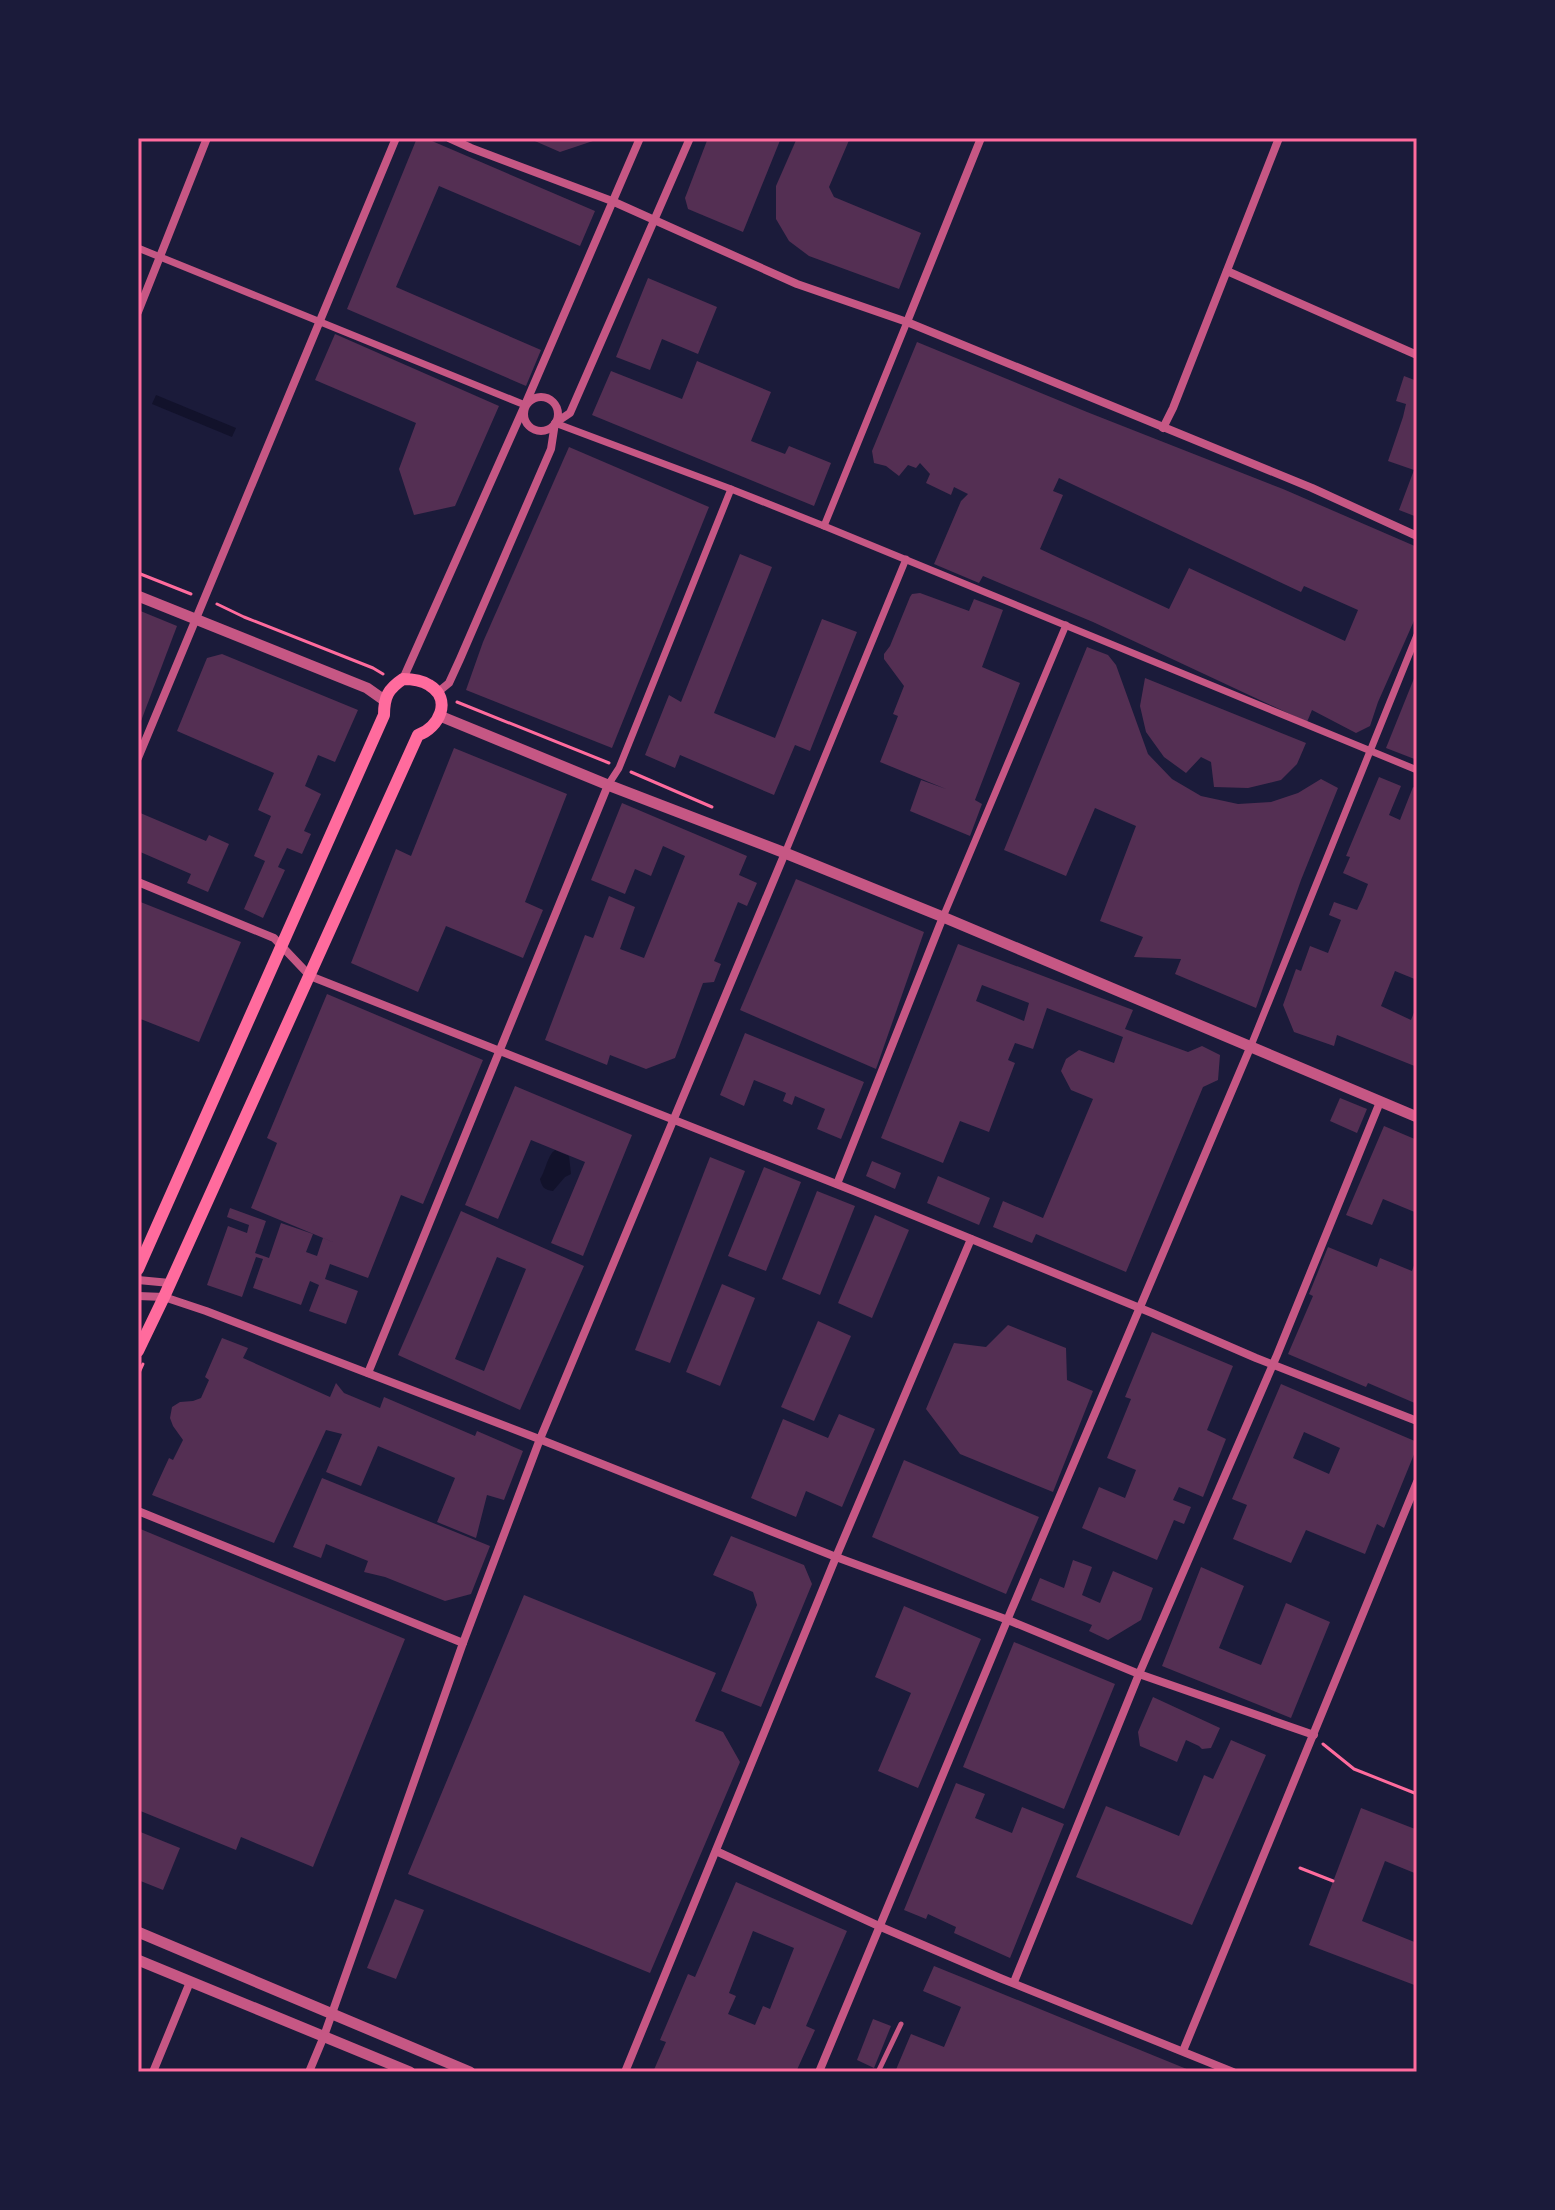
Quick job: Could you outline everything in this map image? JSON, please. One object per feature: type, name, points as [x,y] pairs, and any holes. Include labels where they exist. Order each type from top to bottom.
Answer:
[{"type":"main road","points":[[138,1269],[384,715],[384,700],[391,687],[400,681],[416,680],[429,684],[438,692],[442,703],[440,716],[427,732],[418,735],[138,1351]]},
{"type":"street","points":[[138,312],[207,138]]},
{"type":"street","points":[[138,758],[396,138]]},
{"type":"street","points":[[449,138],[612,201],[797,284],[907,322],[1312,488],[1417,536]]},
{"type":"street","points":[[400,681],[525,405],[640,138]]},
{"type":"street","points":[[525,405],[525,421],[532,429],[542,431],[570,413],[690,138]]},
{"type":"street","points":[[824,526],[981,138]]},
{"type":"street","points":[[1163,428],[1279,138]]},
{"type":"street","points":[[138,248],[525,405]]},
{"type":"street","points":[[1227,271],[1417,355]]},
{"type":"street","points":[[438,692],[449,683],[551,449],[557,412],[555,407],[547,399],[536,399],[525,405]]},
{"type":"street","points":[[555,423],[906,559],[1417,770]]},
{"type":"street","points":[[368,1373],[731,489]]},
{"type":"street","points":[[309,2072],[540,1439],[906,559]]},
{"type":"street","points":[[138,596],[367,688],[384,700]]},
{"type":"street","points":[[837,1184],[943,917],[1066,625]]},
{"type":"street","points":[[819,2072],[1250,1048],[1417,635]]},
{"type":"street","points":[[440,716],[943,917],[1417,1117]]},
{"type":"street","points":[[138,882],[274,938],[310,976],[837,1184],[1272,1365],[1417,1421]]},
{"type":"street","points":[[1014,1982],[1139,1674],[1272,1365],[1380,1102]]},
{"type":"street","points":[[625,2072],[836,1557],[971,1239]]},
{"type":"street","points":[[138,1280],[170,1283]]},
{"type":"street","points":[[138,1296],[164,1297],[368,1373],[836,1557],[1008,1620],[1139,1674],[1314,1735]]},
{"type":"street","points":[[1183,2051],[1417,1482]]},
{"type":"street","points":[[138,1511],[463,1643]]},
{"type":"street","points":[[716,1851],[881,1927],[1233,2072]]},
{"type":"street","points":[[138,1932],[470,2072]]},
{"type":"street","points":[[138,1960],[410,2072]]},
{"type":"street","points":[[153,2072],[190,1982]]},
{"type":"lane","points":[[471,148],[475,138]]},
{"type":"lane","points":[[878,2072],[901,2024]]},
{"type":"path","points":[[138,573],[400,681]]},
{"type":"path","points":[[1314,1735],[1354,1769],[1417,1794]]},
{"type":"path","points":[[1300,1868],[1333,1881]]},
{"type":"shaded area","points":[[156,395],[236,428],[232,437],[152,404]]},
{"type":"shaded area","points":[[555,1150],[569,1156],[571,1174],[553,1191],[544,1188],[540,1179]]},
{"type":"building","points":[[417,138],[425,138],[595,211],[580,246],[439,186],[396,287],[541,350],[526,386],[347,309]]},
{"type":"building","points":[[528,138],[592,138],[593,141],[560,152]]},
{"type":"building","points":[[708,138],[781,138],[743,232],[688,209],[685,198]]},
{"type":"building","points":[[797,138],[850,138],[829,187],[834,197],[921,233],[899,289],[809,256],[789,241],[776,219],[776,186]]},
{"type":"building","points":[[648,278],[717,307],[698,354],[662,339],[650,370],[616,357]]},
{"type":"building","points":[[335,334],[499,406],[455,506],[414,515],[399,469],[416,423],[315,380]]},
{"type":"building","points":[[917,342],[1283,489],[1417,547],[1417,614],[1370,726],[1356,733],[1312,710],[1307,722],[1093,622],[983,576],[979,583],[934,564],[961,501],[968,494],[954,487],[951,495],[926,483],[930,474],[920,463],[916,468],[908,465],[899,476],[886,466],[874,463],[872,451]],"holes":[[[1059,478],[1301,592],[1304,586],[1358,610],[1345,641],[1189,568],[1169,609],[1040,549],[1063,495],[1053,491]]]},
{"type":"building","points":[[697,361],[771,392],[751,441],[785,454],[789,446],[831,463],[814,506],[592,415],[611,371],[682,399]]},
{"type":"building","points":[[1404,376],[1417,381],[1417,517],[1399,510],[1414,470],[1388,461],[1406,404],[1396,401]]},
{"type":"building","points":[[569,447],[709,507],[612,748],[466,690],[483,642]]},
{"type":"building","points":[[740,554],[772,567],[714,713],[775,738],[822,619],[857,632],[810,751],[795,745],[774,795],[680,755],[675,768],[645,755],[669,695],[681,702]]},
{"type":"building","points":[[920,593],[969,611],[974,599],[1003,610],[982,667],[1020,683],[975,800],[982,804],[970,836],[910,811],[921,780],[946,789],[880,762],[898,716],[893,714],[904,686],[884,659],[884,654],[910,597]]},
{"type":"building","points":[[138,610],[177,626],[138,729]]},
{"type":"building","points":[[1087,647],[1108,655],[1116,665],[1148,754],[1172,779],[1201,796],[1238,804],[1271,802],[1298,793],[1321,779],[1338,788],[1301,880],[1256,1008],[1175,974],[1181,959],[1134,957],[1143,937],[1100,921],[1136,826],[1095,808],[1066,876],[1004,850]]},
{"type":"building","points":[[222,654],[358,710],[335,762],[318,755],[305,786],[321,794],[304,831],[311,834],[302,854],[287,848],[278,867],[285,870],[263,918],[244,909],[265,861],[254,856],[271,816],[258,810],[274,773],[177,731],[207,658]]},
{"type":"building","points":[[1417,671],[1417,760],[1386,748]]},
{"type":"building","points":[[1145,678],[1306,743],[1297,764],[1281,780],[1248,788],[1214,787],[1211,762],[1201,757],[1186,773],[1164,757],[1146,732],[1140,706]]},
{"type":"building","points":[[454,748],[567,794],[525,902],[543,910],[523,958],[446,926],[418,992],[351,963],[396,849],[411,856]]},
{"type":"building","points":[[1379,777],[1401,786],[1389,815],[1400,820],[1413,787],[1417,789],[1417,980],[1395,971],[1381,1006],[1411,1020],[1417,1005],[1417,1067],[1337,1035],[1334,1046],[1294,1032],[1283,1005],[1296,969],[1301,971],[1310,946],[1328,953],[1341,920],[1329,915],[1334,902],[1357,910],[1363,897],[1368,884],[1343,873],[1350,857],[1346,856]]},
{"type":"building","points":[[622,803],[747,856],[739,875],[757,883],[747,906],[738,902],[714,961],[721,964],[714,982],[703,983],[675,1058],[646,1069],[610,1055],[607,1065],[545,1040],[585,935],[593,938],[609,896],[635,907],[620,949],[644,958],[685,856],[663,846],[651,876],[635,869],[625,894],[591,880]]},
{"type":"building","points":[[138,812],[206,841],[209,835],[229,844],[208,892],[187,883],[191,874],[138,851]]},
{"type":"building","points":[[796,879],[924,932],[876,1069],[740,1010]]},
{"type":"building","points":[[138,901],[241,942],[199,1042],[138,1018]]},
{"type":"building","points":[[958,944],[1133,1010],[1125,1029],[1188,1052],[1202,1046],[1220,1055],[1218,1080],[1203,1087],[1126,1272],[1036,1234],[1032,1243],[993,1227],[1003,1201],[1043,1218],[1093,1099],[1071,1090],[1061,1071],[1066,1059],[1079,1050],[1114,1063],[1123,1037],[1047,1008],[1033,1049],[1015,1043],[1008,1060],[1015,1063],[989,1132],[960,1121],[943,1163],[881,1138]],"holes":[[[982,985],[1029,1003],[1024,1021],[976,1001]]]},
{"type":"building","points":[[327,994],[483,1060],[423,1204],[401,1195],[368,1278],[330,1264],[325,1279],[358,1291],[346,1324],[309,1311],[319,1285],[310,1281],[301,1305],[253,1288],[263,1259],[256,1257],[242,1297],[207,1285],[228,1226],[247,1233],[249,1225],[227,1217],[230,1208],[266,1221],[255,1253],[269,1258],[281,1223],[313,1234],[306,1252],[317,1256],[323,1238],[340,1245],[251,1208],[277,1143],[267,1138]]},
{"type":"building","points":[[745,1033],[864,1082],[841,1139],[817,1129],[825,1109],[795,1096],[792,1105],[783,1101],[786,1093],[754,1080],[744,1106],[720,1095]]},
{"type":"building","points":[[515,1086],[632,1135],[583,1256],[551,1243],[585,1162],[531,1140],[498,1219],[465,1205]]},
{"type":"building","points":[[1340,1098],[1367,1109],[1357,1133],[1330,1121]]},
{"type":"building","points":[[1384,1126],[1417,1140],[1417,1213],[1383,1199],[1372,1225],[1346,1215]]},
{"type":"building","points":[[710,1157],[745,1171],[670,1363],[635,1350]]},
{"type":"building","points":[[872,1161],[901,1173],[895,1189],[866,1176]]},
{"type":"building","points":[[764,1167],[801,1182],[766,1271],[728,1256]]},
{"type":"building","points":[[938,1176],[990,1198],[979,1225],[927,1203]]},
{"type":"building","points":[[817,1191],[855,1206],[820,1295],[782,1279]]},
{"type":"building","points":[[461,1211],[584,1266],[520,1410],[398,1355]],"holes":[[[497,1257],[526,1269],[484,1371],[455,1359]]]},
{"type":"building","points":[[875,1215],[909,1230],[872,1318],[838,1303]]},
{"type":"building","points":[[1328,1247],[1377,1267],[1380,1258],[1412,1271],[1417,1257],[1417,1404],[1368,1383],[1366,1387],[1288,1354],[1313,1296],[1309,1294]]},
{"type":"building","points":[[722,1284],[755,1298],[720,1386],[686,1372]]},
{"type":"building","points":[[818,1321],[851,1336],[814,1421],[781,1407]]},
{"type":"building","points":[[1008,1325],[1066,1348],[1067,1380],[1093,1391],[1053,1492],[960,1454],[926,1409],[954,1343],[986,1347]]},
{"type":"building","points":[[1152,1332],[1233,1366],[1207,1430],[1226,1439],[1203,1497],[1179,1487],[1173,1500],[1191,1507],[1184,1524],[1174,1520],[1157,1560],[1082,1528],[1099,1487],[1125,1498],[1136,1470],[1107,1458],[1131,1399],[1125,1397]]},
{"type":"building","points":[[222,1338],[248,1348],[243,1358],[330,1397],[336,1383],[344,1393],[380,1408],[384,1397],[475,1436],[477,1431],[523,1451],[504,1500],[487,1495],[476,1538],[437,1522],[455,1478],[378,1446],[361,1486],[326,1472],[342,1434],[326,1430],[274,1543],[152,1495],[169,1458],[173,1460],[183,1440],[170,1418],[172,1407],[180,1402],[201,1398],[209,1380],[205,1377]]},
{"type":"building","points":[[1281,1384],[1417,1442],[1384,1528],[1377,1524],[1365,1554],[1306,1530],[1291,1563],[1233,1539],[1247,1505],[1232,1499]],"holes":[[[1304,1432],[1340,1448],[1329,1474],[1293,1458]]]},
{"type":"building","points":[[839,1414],[875,1429],[842,1507],[806,1491],[796,1517],[751,1498],[783,1419],[828,1438]]},
{"type":"building","points":[[904,1460],[1039,1517],[1006,1594],[872,1537]]},
{"type":"building","points":[[322,1478],[490,1546],[471,1594],[445,1601],[364,1572],[368,1561],[326,1544],[321,1558],[293,1547]]},
{"type":"building","points":[[138,1528],[405,1639],[313,1867],[241,1837],[236,1850],[138,1810]]},
{"type":"building","points":[[731,1536],[804,1565],[812,1584],[761,1707],[721,1691],[757,1605],[753,1592],[713,1575]]},
{"type":"building","points":[[1073,1560],[1092,1567],[1082,1595],[1100,1603],[1113,1571],[1153,1588],[1141,1620],[1108,1640],[1089,1631],[1092,1625],[1031,1600],[1040,1578],[1064,1588]]},
{"type":"building","points":[[1201,1567],[1244,1586],[1219,1648],[1261,1665],[1286,1603],[1330,1622],[1291,1718],[1162,1666]]},
{"type":"building","points":[[524,1595],[716,1673],[695,1721],[723,1732],[740,1762],[650,1973],[408,1874]]},
{"type":"building","points":[[904,1606],[981,1639],[918,1788],[878,1771],[911,1693],[875,1677]]},
{"type":"building","points":[[1014,1642],[1115,1684],[1064,1809],[963,1767]]},
{"type":"building","points":[[1153,1697],[1220,1728],[1211,1748],[1202,1749],[1186,1740],[1177,1762],[1140,1746],[1138,1732]]},
{"type":"building","points":[[1231,1740],[1266,1755],[1192,1925],[1076,1877],[1106,1806],[1179,1836],[1204,1775],[1213,1779]]},
{"type":"building","points":[[956,1783],[985,1794],[975,1818],[1012,1833],[1022,1807],[1064,1824],[1010,1958],[954,1933],[956,1927],[928,1914],[926,1919],[904,1910]]},
{"type":"building","points":[[1361,1808],[1415,1829],[1417,1823],[1417,1874],[1385,1861],[1362,1921],[1417,1943],[1417,1986],[1309,1945]]},
{"type":"building","points":[[138,1831],[180,1848],[163,1890],[138,1880]]},
{"type":"building","points":[[736,1882],[847,1931],[806,2026],[815,2030],[796,2072],[653,2072],[666,2042],[660,2040],[688,1974],[695,1977]],"holes":[[[753,1931],[794,1948],[770,2009],[763,2006],[755,2025],[728,2014],[736,1996],[729,1993]]]},
{"type":"building","points":[[395,1899],[424,1910],[396,1979],[367,1968]]},
{"type":"building","points":[[934,1966],[1194,2072],[895,2072],[911,2034],[944,2047],[961,2007],[923,1991]]},
{"type":"building","points":[[873,2019],[891,2026],[874,2068],[857,2060]]}]
